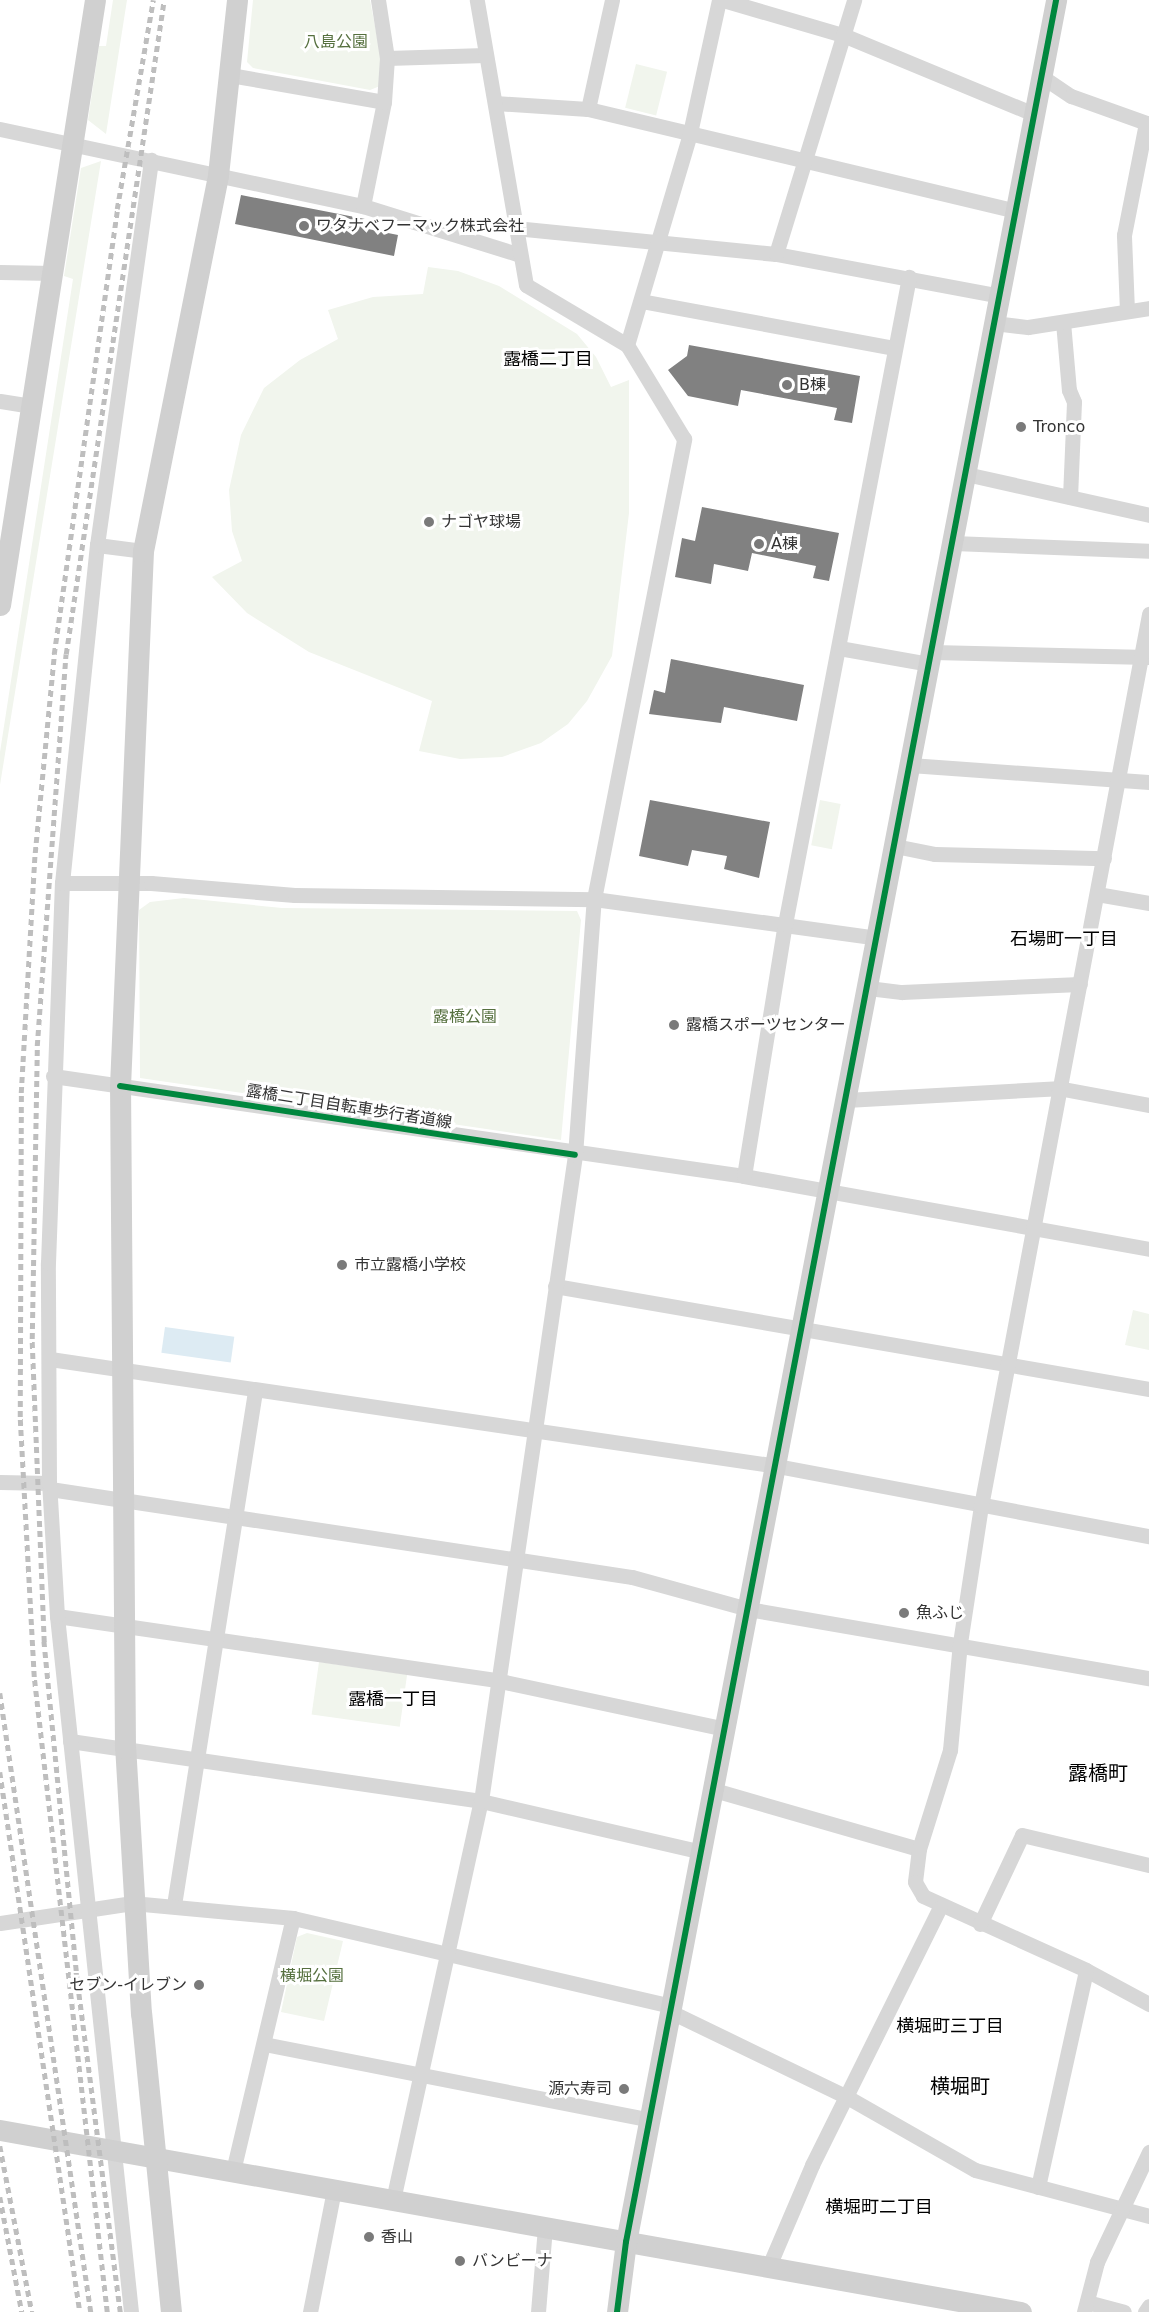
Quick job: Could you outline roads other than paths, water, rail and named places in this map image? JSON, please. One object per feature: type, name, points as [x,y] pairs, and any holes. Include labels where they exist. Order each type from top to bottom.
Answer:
[{"type":"street","points":[[0,605],[6,531],[32,406],[95,0]]},
{"type":"street","points":[[171,2312],[152,2156],[132,1903],[124,1748],[120,1086],[143,551],[218,176],[237,0]]},
{"type":"street","points":[[363,206],[384,102],[387,58],[378,0]]},
{"type":"street","points":[[393,2200],[481,1801],[575,1155],[594,899],[684,439],[627,345],[525,285],[477,0]]},
{"type":"street","points":[[588,109],[612,0]]},
{"type":"street","points":[[627,345],[642,302],[690,133],[721,0],[843,35],[1034,114]]},
{"type":"street","points":[[776,254],[854,0]]},
{"type":"street","points":[[618,2312],[626,2242],[777,1466],[1056,0]]},
{"type":"street","points":[[387,58],[485,55]]},
{"type":"street","points":[[230,75],[384,102]]},
{"type":"street","points":[[1041,76],[1071,96],[1147,124],[1124,235],[1127,311]]},
{"type":"street","points":[[495,103],[588,109],[806,159],[1016,211]]},
{"type":"street","points":[[0,129],[363,206],[520,255]]},
{"type":"street","points":[[131,2312],[116,2149],[85,1909],[57,1616],[50,1486],[50,1359],[53,1076],[62,883],[97,545],[152,160]]},
{"type":"street","points":[[515,228],[660,240],[776,254],[909,277],[1000,297]]},
{"type":"street","points":[[0,272],[53,273]]},
{"type":"street","points":[[744,1176],[785,924],[909,277]]},
{"type":"street","points":[[642,302],[895,348]]},
{"type":"street","points":[[994,323],[1008,327],[1063,322],[1149,308]]},
{"type":"street","points":[[1063,322],[1069,390],[1074,402],[1070,497]]},
{"type":"street","points":[[0,402],[32,406]]},
{"type":"street","points":[[966,474],[1149,515]]},
{"type":"street","points":[[953,543],[1149,551]]},
{"type":"street","points":[[97,545],[143,551]]},
{"type":"street","points":[[1149,614],[1145,657],[1058,1088],[981,1506],[960,1643],[950,1750],[919,1849],[915,1882],[923,1896],[940,1907],[1086,1970],[1149,2004]]},
{"type":"street","points":[[839,648],[931,658],[1145,657]]},
{"type":"street","points":[[910,765],[1119,778],[1149,782]]},
{"type":"street","points":[[895,846],[935,854],[1104,858]]},
{"type":"street","points":[[62,883],[295,895],[594,899],[877,938]]},
{"type":"street","points":[[1097,894],[1149,903]]},
{"type":"street","points":[[868,988],[902,992],[1080,984]]},
{"type":"street","name":"露橋二丁目自転車歩行者道線","points":[[53,1076],[575,1155],[744,1176],[1149,1249]]},
{"type":"street","points":[[846,1100],[1058,1088],[1149,1105]]},
{"type":"street","points":[[555,1286],[803,1327],[1149,1389]]},
{"type":"street","points":[[50,1359],[255,1391],[535,1429],[777,1466],[1149,1536]]},
{"type":"street","points":[[174,1905],[255,1391]]},
{"type":"street","points":[[0,1482],[50,1486],[236,1520],[516,1557],[632,1577],[748,1609],[960,1643],[1149,1678]]},
{"type":"street","points":[[57,1616],[123,1623],[500,1681],[725,1729]]},
{"type":"street","points":[[70,1741],[481,1801],[702,1852]]},
{"type":"street","points":[[714,1790],[919,1849]]},
{"type":"street","points":[[980,1924],[1022,1835],[1149,1865]]},
{"type":"street","points":[[0,1923],[132,1903],[174,1905],[293,1918],[448,1953],[672,2009],[847,2097],[975,2170],[1149,2216]]},
{"type":"street","points":[[770,2266],[847,2097],[940,1907]]},
{"type":"street","points":[[233,2171],[293,1918]]},
{"type":"street","points":[[1038,2187],[1086,1970]]},
{"type":"street","points":[[264,2044],[650,2120]]},
{"type":"street","points":[[0,2130],[1021,2312]]},
{"type":"street","points":[[1124,2312],[1085,2307],[1097,2262],[1149,2152]]},
{"type":"street","points":[[310,2312],[334,2190]]},
{"type":"street","points":[[538,2312],[545,2227]]},
{"type":"street","points":[[1145,2312],[1149,2306]]},
{"type":"railway","points":[[107,2312],[34,1677],[20,1417],[21,1093],[35,853],[54,654],[117,209],[153,0]]},
{"type":"railway","points":[[120,2312],[76,1971],[44,1642],[32,1339],[37,1046],[66,654],[164,0]]},
{"type":"railway","points":[[0,1693],[91,2312]]},
{"type":"railway","points":[[0,1772],[80,2312]]},
{"type":"railway","points":[[0,2146],[32,2312]]},
{"type":"railway","points":[[0,2197],[22,2312]]},
{"type":"place","name":"ワタナベフーマック株式会社","points":[[304,226]]},
{"type":"place","name":"B棟","points":[[787,385]]},
{"type":"place","name":"Tronco","points":[[1021,427]]},
{"type":"place","name":"ナゴヤ球場","points":[[429,522]]},
{"type":"place","name":"A棟","points":[[759,544]]},
{"type":"place","name":"露橋スポーツセンター","points":[[674,1025]]},
{"type":"place","name":"市立露橋小学校","points":[[342,1265]]},
{"type":"place","name":"魚ふじ","points":[[904,1613]]},
{"type":"place","name":"セブン-イレブン","points":[[199,1985]]},
{"type":"place","name":"源六寿司","points":[[624,2089]]},
{"type":"place","name":"香山","points":[[369,2237]]},
{"type":"place","name":"バンビーナ","points":[[460,2261]]},
{"type":"district","name":"露橋二丁目","points":[[548,359]]},
{"type":"district","name":"石場町一丁目","points":[[1064,939]]},
{"type":"district","name":"露橋一丁目","points":[[393,1699]]},
{"type":"district","name":"露橋町","points":[[1098,1773]]},
{"type":"district","name":"横堀町三丁目","points":[[950,2026]]},
{"type":"district","name":"横堀町","points":[[960,2086]]},
{"type":"district","name":"横堀町二丁目","points":[[879,2207]]},
{"type":"park label","name":"八島公園","points":[[336,42]]},
{"type":"park label","name":"露橋公園","points":[[465,1017]]},
{"type":"park label","name":"横堀公園","points":[[312,1976]]}]
